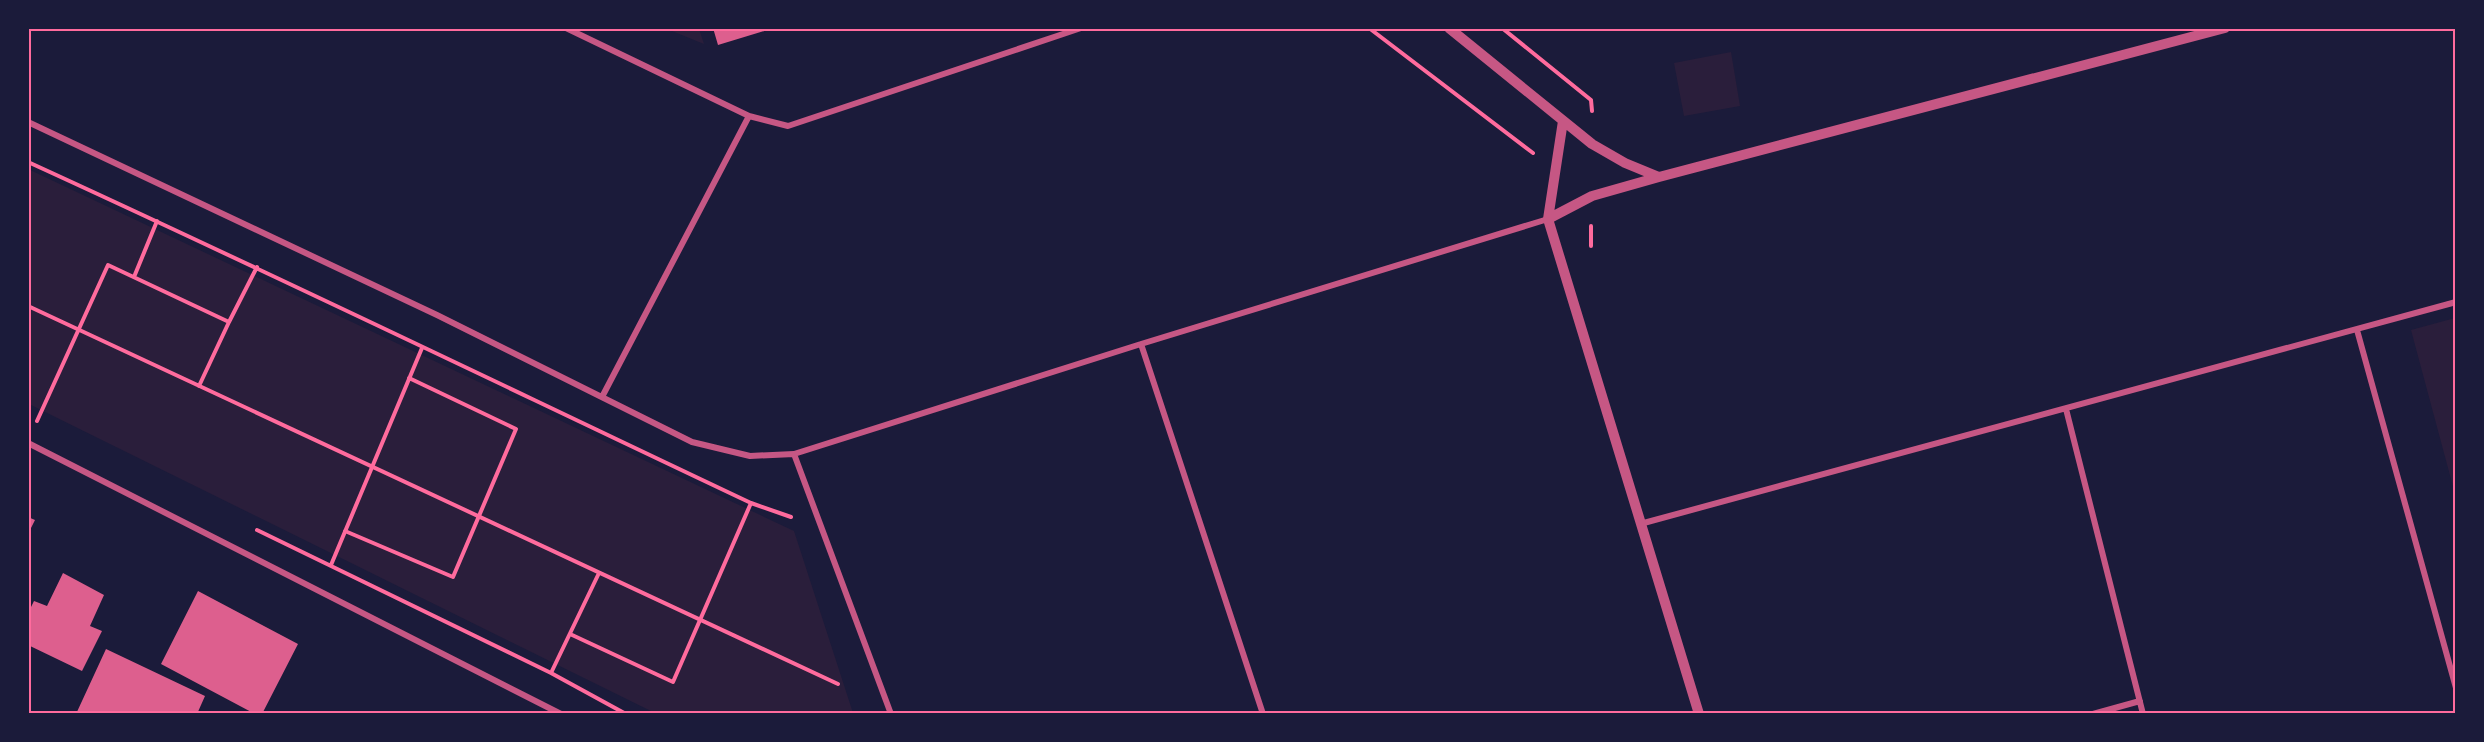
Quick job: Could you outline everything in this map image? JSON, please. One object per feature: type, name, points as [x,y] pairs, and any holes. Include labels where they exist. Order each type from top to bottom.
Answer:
[{"type":"street","points":[[566,28],[749,116],[788,126],[1081,28]]},
{"type":"street","points":[[1449,28],[1592,144],[1624,163],[1659,177]]},
{"type":"street","points":[[28,122],[437,315],[692,442],[750,456],[794,454],[1548,219],[1592,196],[2225,28]]},
{"type":"street","points":[[602,397],[749,116]]},
{"type":"street","points":[[1563,121],[1548,219],[1699,714]]},
{"type":"street","points":[[1640,524],[2456,302]]},
{"type":"street","points":[[2357,330],[2452,665],[2456,688]]},
{"type":"street","points":[[1141,344],[1263,714]]},
{"type":"street","points":[[2066,409],[2144,714]]},
{"type":"street","points":[[28,443],[561,714]]},
{"type":"street","points":[[794,454],[891,714]]},
{"type":"street","points":[[2093,714],[2140,701]]},
{"type":"path","points":[[1369,28],[1556,172]]},
{"type":"path","points":[[1502,28],[1592,100]]},
{"type":"path","points":[[28,162],[257,267],[422,348],[752,502],[800,520]]},
{"type":"path","points":[[134,277],[157,221]]},
{"type":"path","points":[[28,421],[35,424],[108,265],[229,322]]},
{"type":"path","points":[[199,386],[257,267]]},
{"type":"path","points":[[28,306],[838,684]]},
{"type":"path","points":[[331,565],[422,348]]},
{"type":"path","points":[[345,531],[453,576],[516,429],[409,378]]},
{"type":"path","points":[[570,634],[673,682],[752,502]]},
{"type":"path","points":[[246,525],[551,673],[626,714]]},
{"type":"path","points":[[551,673],[599,573]]},
{"type":"shaded area","points":[[667,29],[699,29],[704,44]]},
{"type":"shaded area","points":[[1731,52],[1740,106],[1684,116],[1674,63]]},
{"type":"shaded area","points":[[28,169],[794,531],[853,713],[655,713],[29,404]]},
{"type":"shaded area","points":[[2456,318],[2455,494],[2411,330]]},
{"type":"building","points":[[713,28],[771,28],[771,29],[718,45]]},
{"type":"building","points":[[28,517],[35,520],[28,534]]},
{"type":"building","points":[[63,573],[104,595],[90,626],[102,631],[82,671],[28,645],[28,613],[34,601],[47,606]]},
{"type":"building","points":[[198,591],[298,644],[262,714],[255,714],[161,664]]},
{"type":"building","points":[[106,649],[205,696],[197,714],[76,714]]}]
